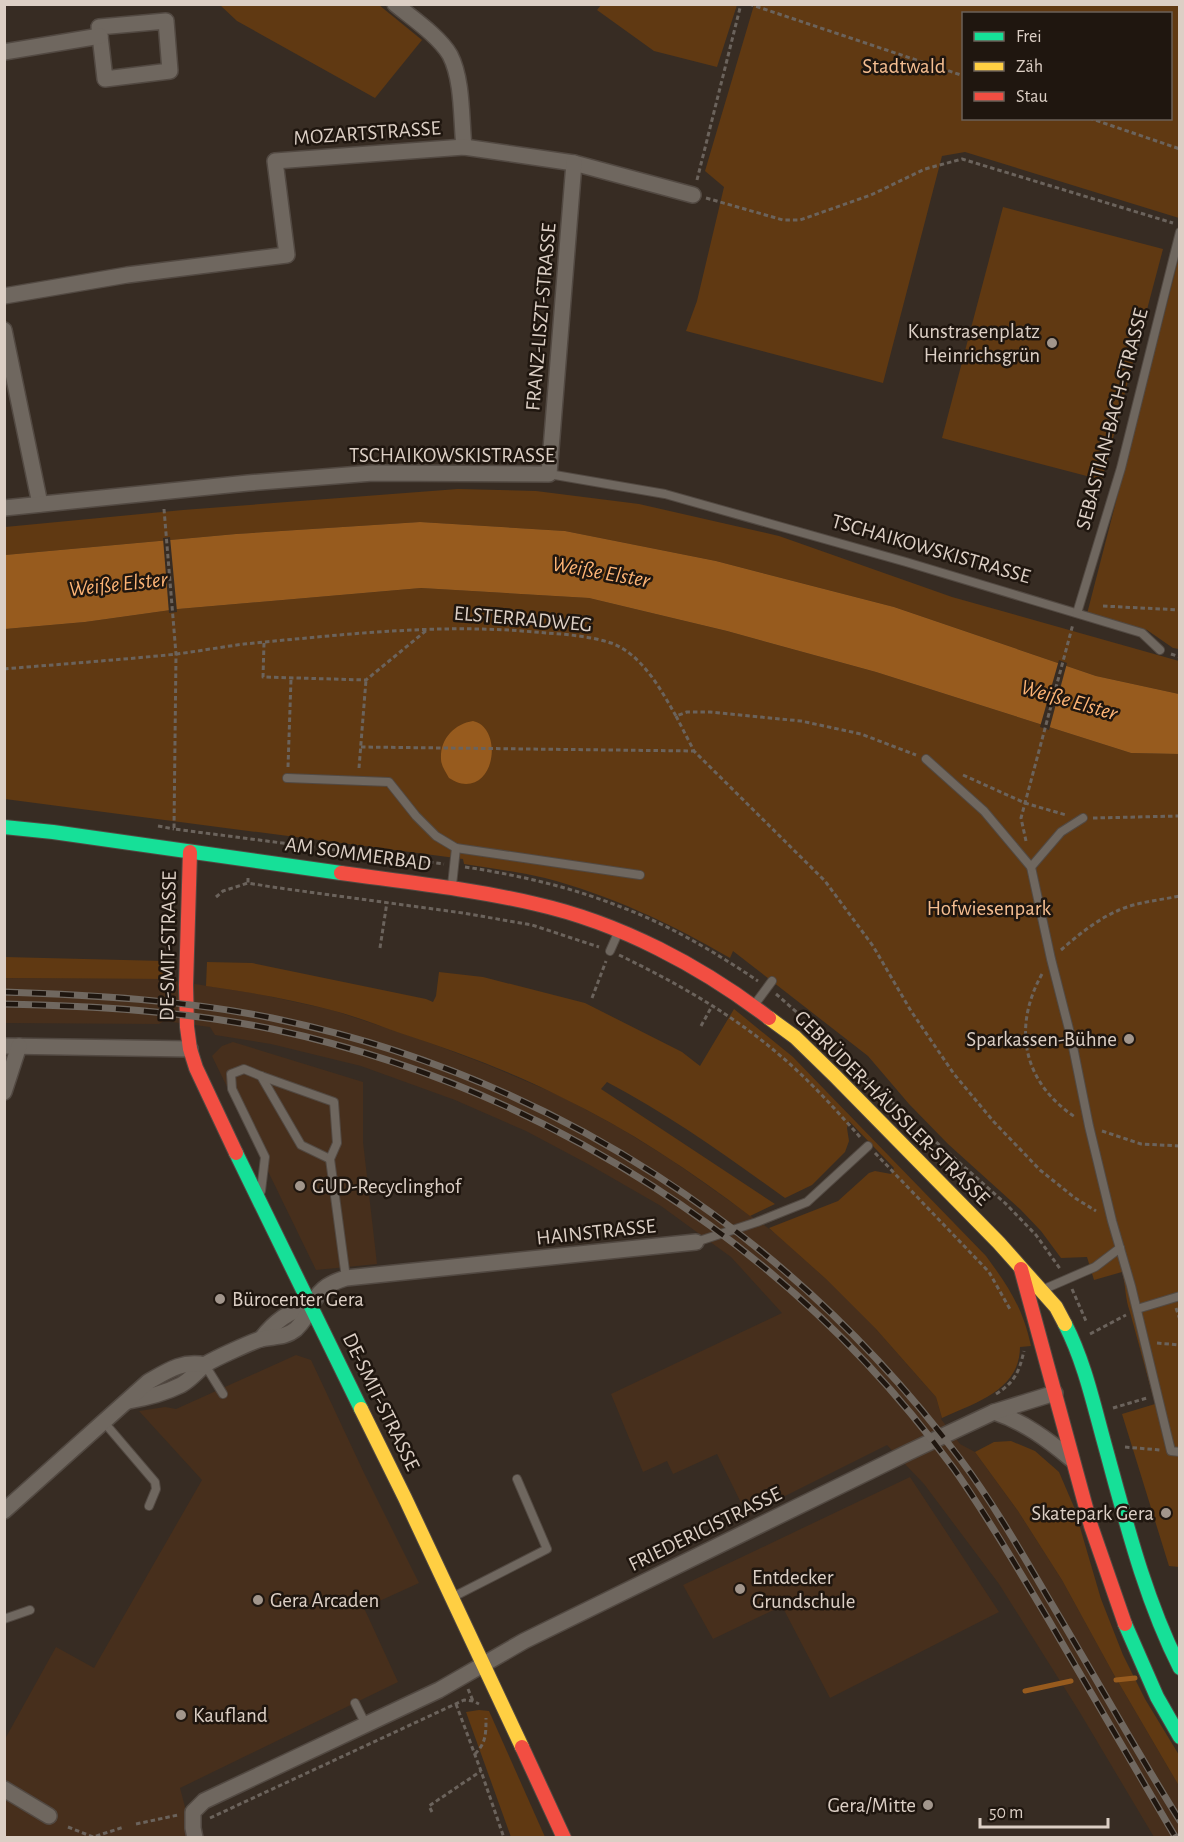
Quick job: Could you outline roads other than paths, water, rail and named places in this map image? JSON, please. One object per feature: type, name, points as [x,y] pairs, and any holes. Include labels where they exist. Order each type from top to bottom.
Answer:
[{"type":"main road","name":"AM SOMMERBAD","points":[[4,827],[452,888],[537,904],[619,931],[694,967]]},
{"type":"main road","name":"DE-SMIT-STRASSE","points":[[190,852],[186,1001],[190,1049],[196,1068],[452,1598],[564,1838]]},
{"type":"main road","name":"GEBRÜDER-HÄUSSLER-STRASSE","points":[[694,967],[754,1006],[795,1037],[999,1243],[1056,1307],[1073,1340],[1071,1459],[1107,1580],[1131,1644],[1179,1737]]},
{"type":"main road","name":"GEBRÜDER-HÄUSSLER-STRASSE","points":[[1021,1269],[1071,1389],[1095,1412],[1133,1546],[1165,1638],[1179,1668]]},
{"type":"street","points":[[395,4],[431,33],[449,53],[458,74],[464,147]]},
{"type":"street","points":[[166,21],[170,71],[105,79],[100,36],[99,27],[166,21]]},
{"type":"street","points":[[4,52],[100,36]]},
{"type":"street","name":"MOZARTSTRASSE","points":[[4,296],[127,275],[287,255],[275,161],[464,147],[574,163],[693,195]]},
{"type":"street","name":"FRANZ-LISZT-STRASSE","points":[[549,474],[574,163]]},
{"type":"street","points":[[4,330],[12,400],[40,504]]},
{"type":"street","name":"TSCHAIKOWSKISTRASSE","points":[[4,508],[373,473],[549,474]]},
{"type":"street","points":[[4,1092],[12,1046],[190,1049]]},
{"type":"street","name":"HAINSTRASSE","points":[[4,1511],[148,1382],[176,1366],[205,1365],[261,1339],[279,1319],[311,1305],[325,1287],[333,1282],[346,1278],[696,1242]]},
{"type":"street","name":"FRIEDERICISTRASSE","points":[[195,1838],[193,1828],[199,1806],[439,1690],[524,1641],[909,1452],[994,1412],[1071,1389]]},
{"type":"street","points":[[994,1412],[1014,1419],[1037,1432],[1071,1459]]},
{"type":"street","points":[[4,1789],[49,1816]]},
{"type":"lane","name":"SEBASTIAN-BACH-STRASSE","points":[[1077,613],[1121,468],[1179,232]]},
{"type":"lane","name":"TSCHAIKOWSKISTRASSE","points":[[549,474],[665,494],[906,562],[1142,633],[1160,650]]},
{"type":"lane","points":[[926,759],[984,811],[1030,867],[1112,1221],[1175,1451]]},
{"type":"lane","points":[[287,778],[389,782],[429,830],[456,848],[640,875]]},
{"type":"lane","points":[[1030,867],[1061,832],[1083,818]]},
{"type":"lane","points":[[452,888],[456,848]]},
{"type":"lane","points":[[610,951],[619,931]]},
{"type":"lane","points":[[754,1006],[769,984]]},
{"type":"lane","points":[[259,1201],[265,1157],[232,1089],[231,1074],[244,1069],[334,1102],[337,1143],[330,1159],[346,1278]]},
{"type":"lane","points":[[261,1076],[301,1145],[330,1159]]},
{"type":"lane","name":"HAINSTRASSE","points":[[696,1242],[757,1222],[807,1202],[868,1146]]},
{"type":"lane","points":[[1042,1290],[1095,1267],[1120,1248]]},
{"type":"lane","points":[[1137,1309],[1179,1296]]},
{"type":"lane","points":[[205,1365],[223,1394]]},
{"type":"lane","points":[[103,1421],[155,1482],[156,1489],[148,1506]]},
{"type":"lane","points":[[452,1598],[547,1549],[517,1479]]},
{"type":"lane","points":[[4,1619],[30,1610]]},
{"type":"lane","points":[[355,1702],[366,1725]]},
{"type":"water","name":"Weiße Elster","points":[[420,522],[565,531],[716,561],[894,607],[1096,676],[1179,694],[1179,754],[1131,753],[876,672],[727,631],[589,598],[421,588],[178,609],[85,622],[5,629],[5,555],[236,534]]},
{"type":"water","points":[[473,721],[482,725],[488,733],[492,755],[484,775],[476,782],[464,784],[449,778],[442,764],[441,752],[446,739],[454,729]]},
{"type":"waterway","points":[[1116,1680],[1135,1678]]},
{"type":"waterway","points":[[1025,1691],[1071,1681]]},
{"type":"railway","points":[[4,992],[105,997],[206,1007],[272,1018],[374,1044],[473,1079],[567,1123],[657,1176],[742,1236],[821,1304],[894,1378],[961,1460],[1016,1544],[1180,1821]]},
{"type":"railway","points":[[4,1004],[105,1008],[206,1018],[272,1029],[372,1055],[470,1091],[564,1135],[654,1187],[738,1247],[817,1314],[889,1388],[954,1469],[1014,1562],[1176,1838]]},
{"type":"place","name":"Kunstrasenplatz Heinrichsgrün","points":[[1052,343]]},
{"type":"place","name":"Sparkassen-Bühne","points":[[1129,1039]]},
{"type":"place","name":"GUD-Recyclinghof","points":[[300,1186]]},
{"type":"place","name":"Bürocenter Gera","points":[[220,1299]]},
{"type":"place","name":"Skatepark Gera","points":[[1166,1513]]},
{"type":"place","name":"Entdecker Grundschule","points":[[740,1589]]},
{"type":"place","name":"Gera Arcaden","points":[[258,1600]]},
{"type":"place","name":"Kaufland","points":[[181,1715]]},
{"type":"place","name":"Gera/Mitte","points":[[928,1805]]},
{"type":"park label","name":"Stadtwald","points":[[904,66]]},
{"type":"park label","name":"Hofwiesenpark","points":[[989,908]]}]
